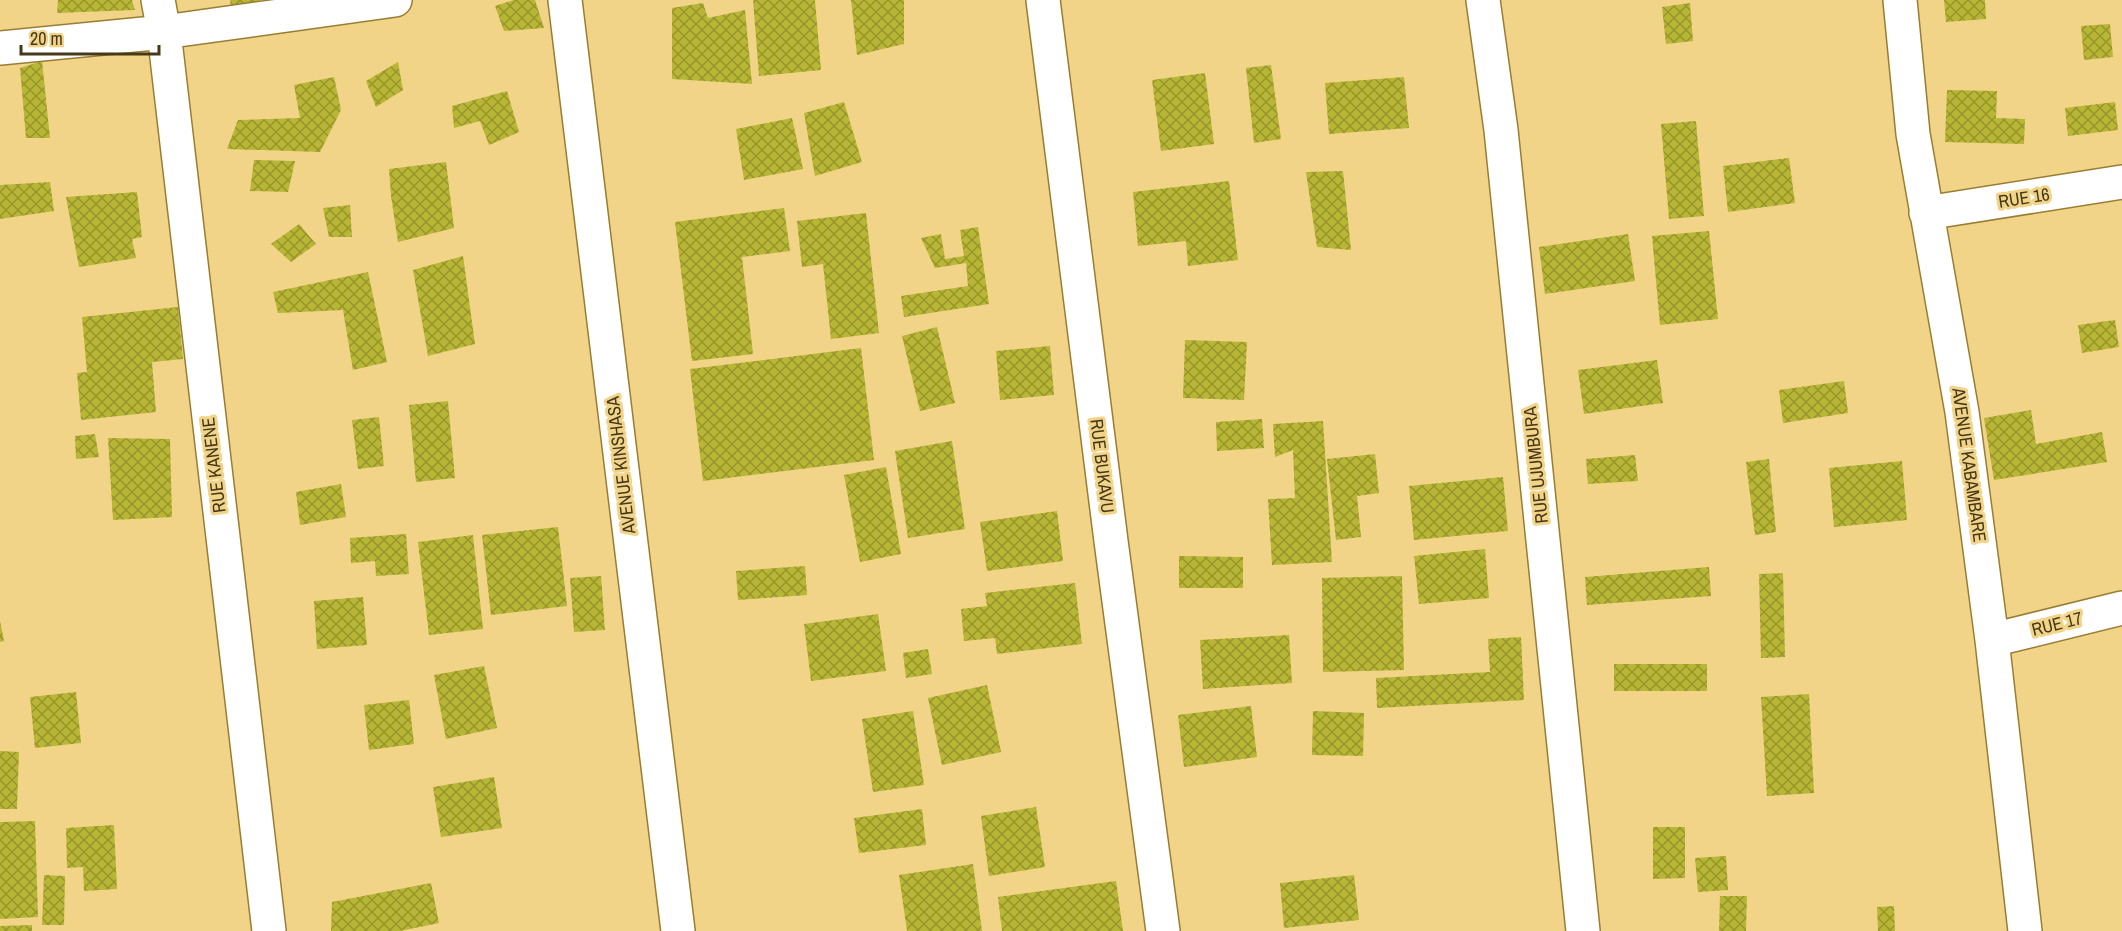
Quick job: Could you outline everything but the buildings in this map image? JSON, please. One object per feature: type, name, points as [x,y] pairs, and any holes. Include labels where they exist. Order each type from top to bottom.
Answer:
[{"type":"street","name":"RUE KANENE","points":[[158,0],[164,32],[269,931]]},
{"type":"street","points":[[0,48],[164,32],[395,0]]},
{"type":"street","name":"AVENUE KINSHASA","points":[[565,0],[678,931]]},
{"type":"street","name":"RUE BUKAVU","points":[[1043,0],[1163,931]]},
{"type":"street","name":"RUE UJUMBURA","points":[[1483,0],[1501,130],[1583,931]]},
{"type":"street","name":"AVENUE KABAMBARE","points":[[1900,0],[1913,134],[1962,412],[1992,640],[2025,931]]},
{"type":"street","name":"RUE 16","points":[[1926,213],[2122,182]]},
{"type":"street","name":"RUE 17","points":[[1992,640],[2122,608]]}]
